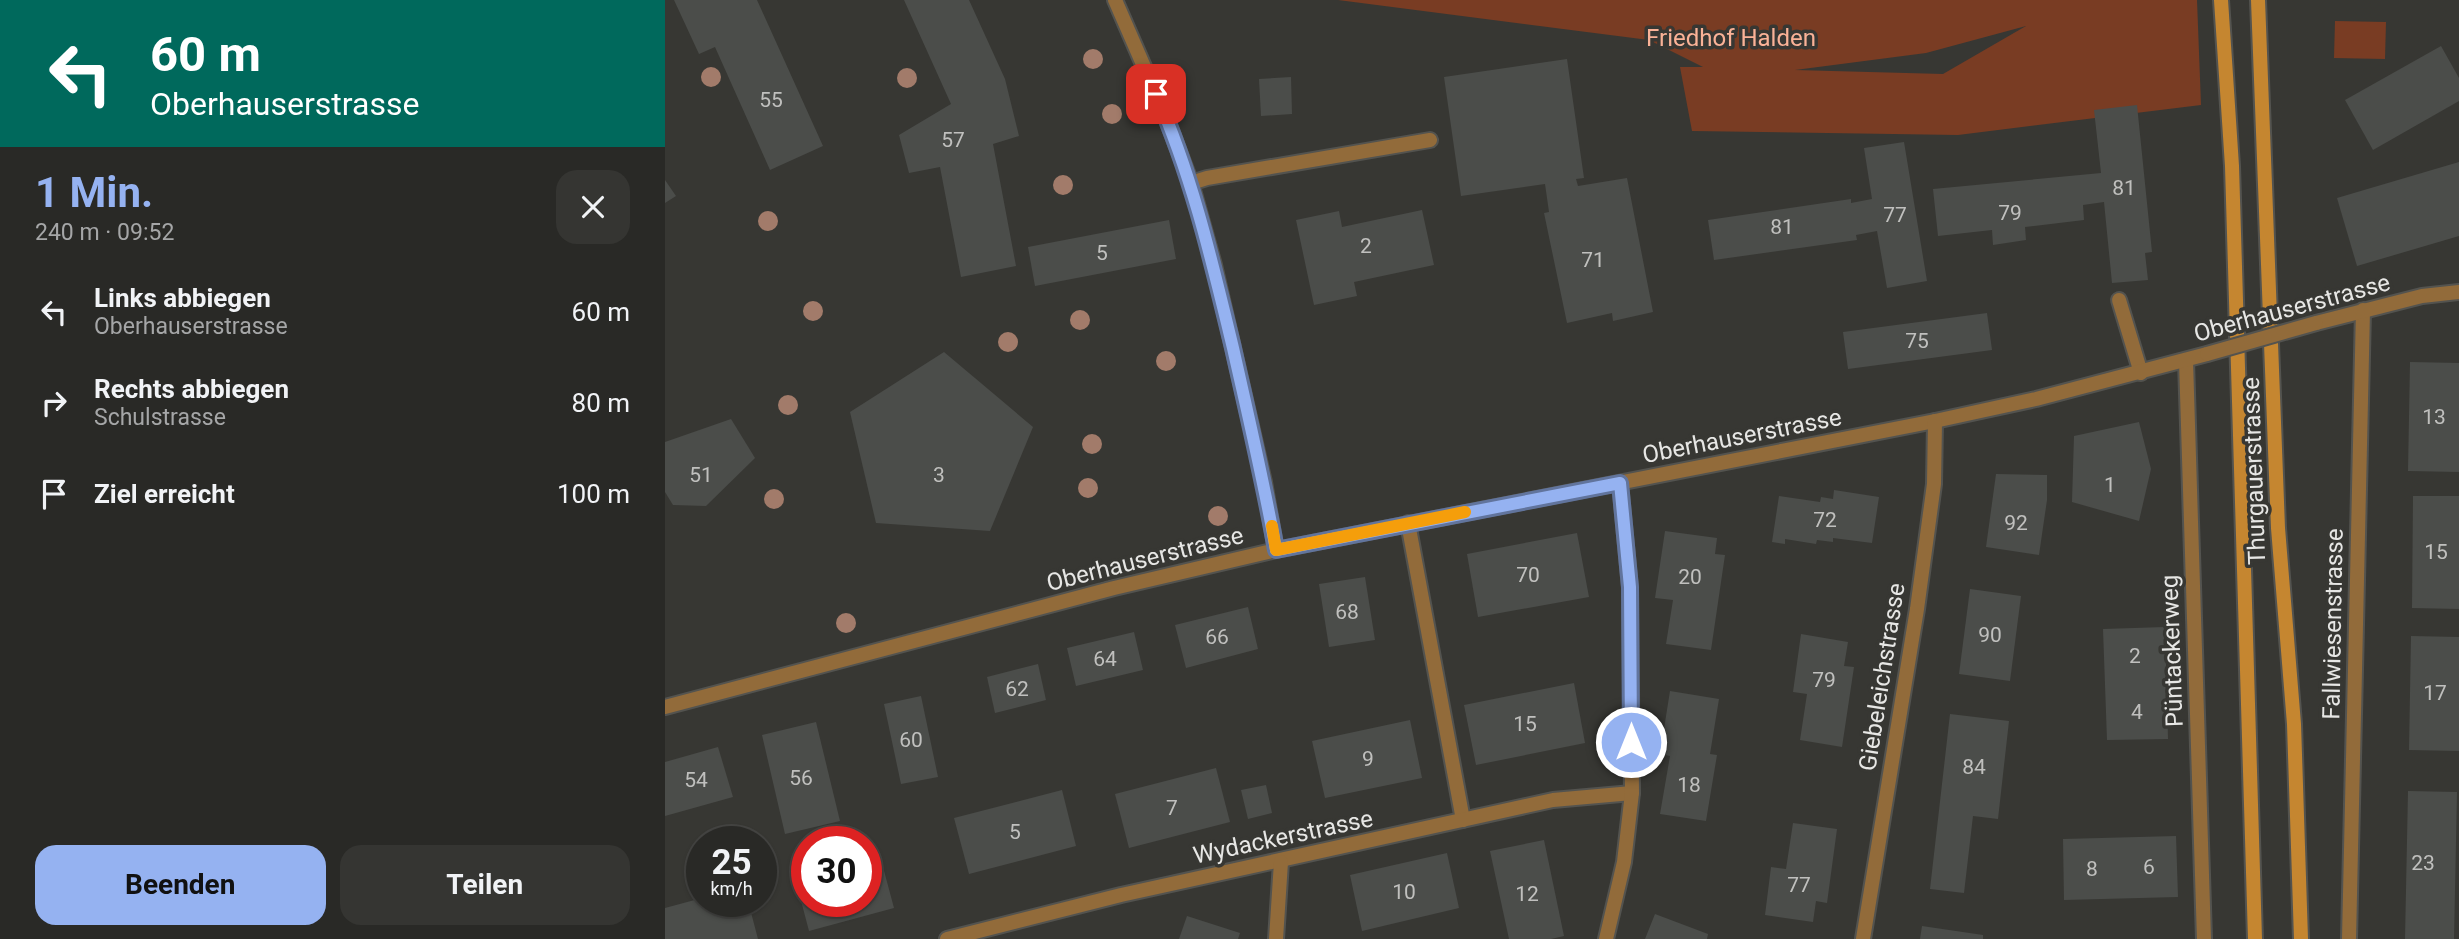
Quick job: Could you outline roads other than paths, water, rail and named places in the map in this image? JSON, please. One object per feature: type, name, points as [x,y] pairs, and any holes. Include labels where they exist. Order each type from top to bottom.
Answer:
[{"type":"main road","name":"Thurgauerstrasse","points":[[2221,0],[2232,166],[2255,939]]},
{"type":"main road","name":"Thurgauerstrasse","points":[[2258,0],[2278,528],[2294,724],[2301,939]]},
{"type":"street","points":[[1115,0],[1165,114],[1191,183],[1220,292],[1264,482],[1276,550]]},
{"type":"street","points":[[1191,183],[1430,140]]},
{"type":"street","name":"Oberhauserstrasse","points":[[665,707],[1114,588],[1276,550],[2036,399],[2186,361],[2363,310],[2423,296],[2459,292]]},
{"type":"street","points":[[2119,300],[2141,373]]},
{"type":"street","name":"Fallwiesenstrasse","points":[[2349,939],[2363,310]]},
{"type":"street","name":"Püntackerweg","points":[[2186,361],[2204,939]]},
{"type":"street","name":"Giebeleichstrasse","points":[[1863,939],[1917,609],[1934,484],[1935,421]]},
{"type":"street","points":[[1606,939],[1625,862],[1632,793],[1630,587],[1620,483]]},
{"type":"street","points":[[1408,523],[1463,820]]},
{"type":"street","name":"Wydackerstrasse","points":[[947,939],[1121,895],[1281,862],[1553,800],[1632,793]]},
{"type":"street","points":[[1276,939],[1281,862]]},
{"type":"park label","name":"Friedhof Halden","points":[[1731,38]]}]
